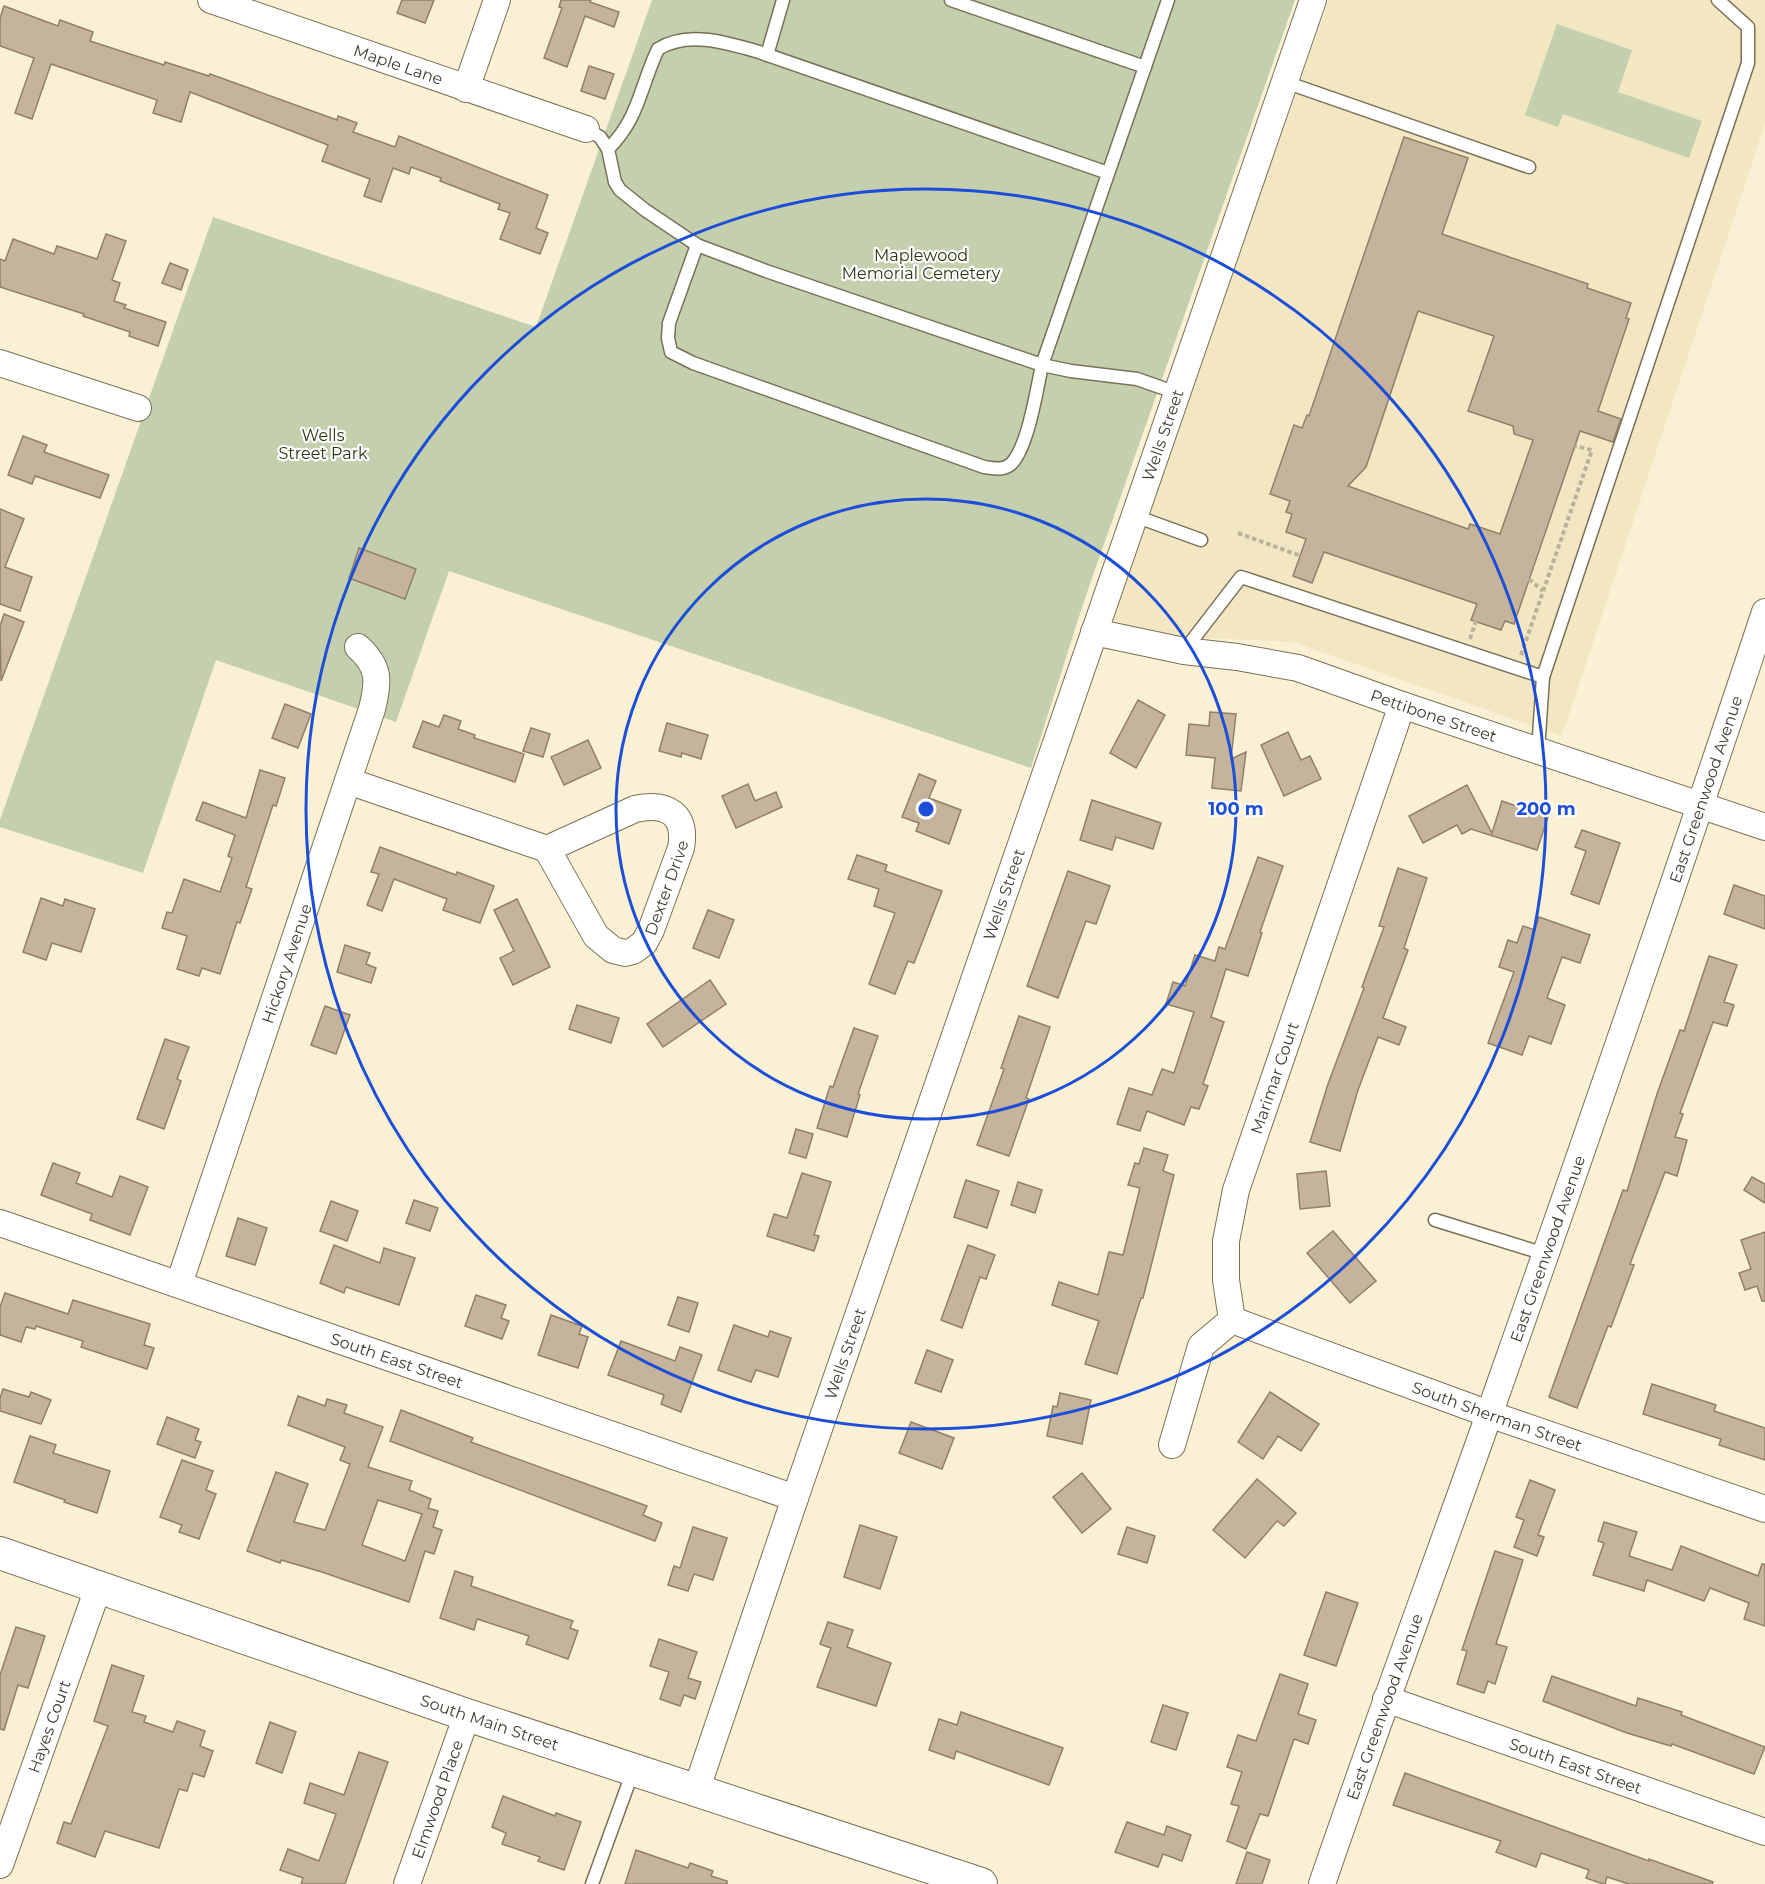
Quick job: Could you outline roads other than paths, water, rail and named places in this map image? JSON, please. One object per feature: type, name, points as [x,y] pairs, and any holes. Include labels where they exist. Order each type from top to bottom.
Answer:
[{"type":"street","name":"Maple Lane","points":[[211,0],[586,129]]},
{"type":"street","points":[[466,88],[497,0]]},
{"type":"street","name":"Wells Street","points":[[696,1791],[795,1498],[1313,0]]},
{"type":"street","points":[[0,363],[138,408]]},
{"type":"street","name":"East Greenwood Avenue","points":[[1322,1884],[1545,1254],[1701,806],[1765,612]]},
{"type":"street","name":"Pettibone Street","points":[[1094,632],[1184,651],[1237,657],[1298,668],[1765,827]]},
{"type":"street","name":"Hickory Avenue","points":[[179,1284],[376,693],[377,677],[371,659],[358,647]]},
{"type":"street","name":"Marimar Court","points":[[1232,1320],[1226,1280],[1226,1241],[1236,1190],[1402,705]]},
{"type":"street","points":[[348,781],[547,849]]},
{"type":"street","name":"Dexter Drive","points":[[650,806],[661,807],[672,812],[679,821],[683,835],[681,849],[651,930],[644,943],[633,951],[625,953],[613,950],[596,936],[547,849],[636,809],[650,806]]},
{"type":"street","name":"South East Street","points":[[0,1223],[795,1498]]},
{"type":"street","points":[[1172,1445],[1202,1346],[1232,1320]]},
{"type":"street","name":"South Sherman Street","points":[[1232,1320],[1489,1414],[1765,1509]]},
{"type":"street","name":"South Main Street","points":[[0,1553],[467,1714],[979,1884]]},
{"type":"street","name":"Hayes Court","points":[[0,1865],[98,1588]]},
{"type":"street","name":"South East Street","points":[[1386,1699],[1765,1832]]},
{"type":"street","name":"Elmwood Place","points":[[407,1884],[467,1714]]},
{"type":"lane","points":[[767,55],[783,0]]},
{"type":"lane","points":[[951,0],[1145,67]]},
{"type":"lane","points":[[697,245],[669,322],[668,338],[671,352],[693,363],[984,466],[999,469],[1011,464],[1020,448],[1032,411],[1042,365],[1168,0]]},
{"type":"lane","points":[[1538,751],[1543,677],[1748,63],[1748,27],[1718,0]]},
{"type":"lane","points":[[608,149],[627,127],[635,112],[658,49],[679,40],[693,39],[726,42],[767,55],[1108,173]]},
{"type":"lane","points":[[1285,82],[1529,167]]},
{"type":"lane","points":[[586,129],[600,137],[608,149],[615,182],[620,190],[697,245],[766,271],[1042,365],[1137,379],[1177,393]]},
{"type":"lane","points":[[1135,516],[1201,540]]},
{"type":"lane","points":[[1184,651],[1241,577],[1543,677]]},
{"type":"lane","points":[[1435,1220],[1545,1254]]},
{"type":"lane","points":[[592,1884],[634,1770]]},
{"type":"park label","name":"Maplewood Memorial Cemetery","points":[[921,264]]},
{"type":"park label","name":"Wells Street Park","points":[[323,444]]}]
